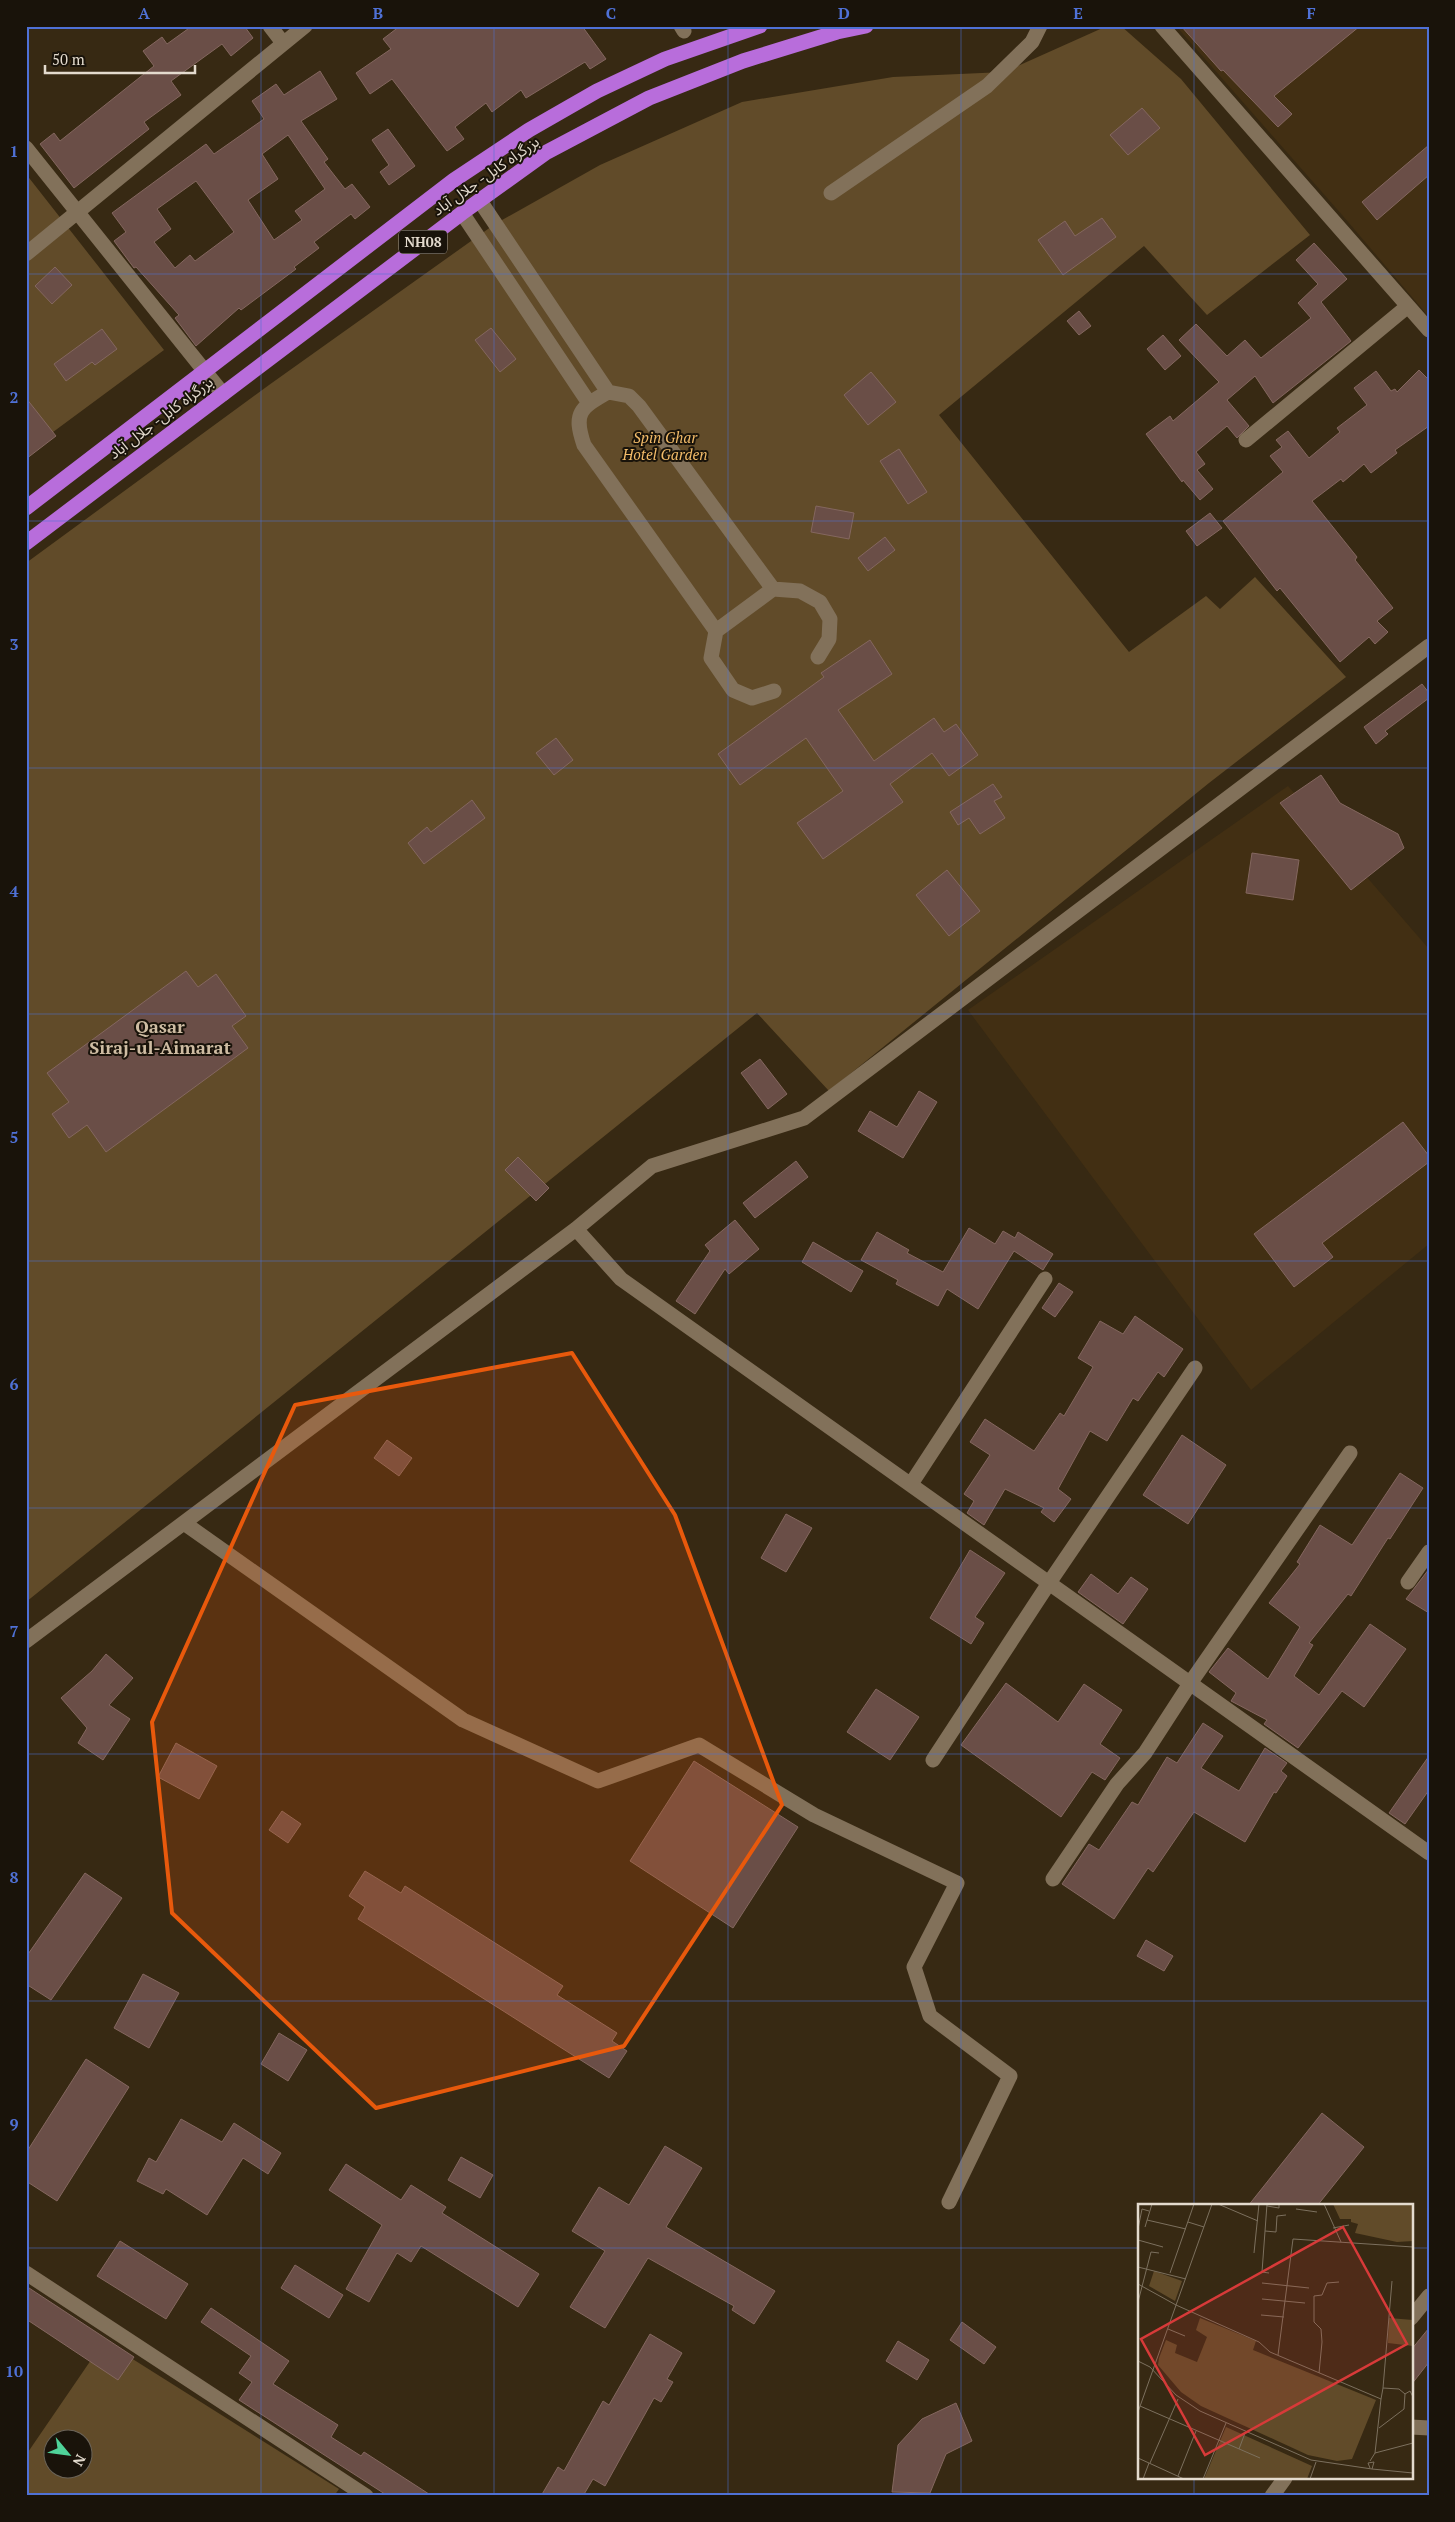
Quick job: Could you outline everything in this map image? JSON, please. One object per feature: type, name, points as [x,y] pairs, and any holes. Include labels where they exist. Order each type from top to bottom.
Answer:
[{"type":"highway","name":"بزرگراه کابل- جلال آباد","points":[[26,508],[454,180],[529,130],[597,91],[665,59],[760,26]]},
{"type":"highway","name":"بزرگراه کابل- جلال آباد","points":[[26,543],[462,213],[547,152],[649,98],[743,61],[837,32],[866,26]]},
{"type":"street","points":[[270,26],[283,43]]},
{"type":"street","points":[[26,254],[305,26]]},
{"type":"street","points":[[831,193],[987,86],[1032,42],[1040,26]]},
{"type":"street","points":[[1162,26],[1429,330]]},
{"type":"street","points":[[26,148],[223,394]]},
{"type":"street","points":[[480,201],[608,392]]},
{"type":"street","points":[[462,213],[589,403]]},
{"type":"street","points":[[1246,440],[1408,306]]},
{"type":"street","points":[[716,631],[584,445],[577,426],[580,414],[589,403],[608,392],[629,396],[639,406],[773,589]]},
{"type":"street","points":[[774,692],[752,698],[733,690],[711,658],[716,631],[773,589],[800,591],[820,602],[830,619],[829,639],[818,656]]},
{"type":"street","points":[[26,1641],[576,1229],[652,1166],[804,1118],[1429,646]]},
{"type":"street","points":[[576,1229],[621,1279],[1191,1682],[1429,1853]]},
{"type":"street","points":[[911,1484],[1044,1279]]},
{"type":"street","points":[[933,1760],[1049,1583],[1195,1368]]},
{"type":"street","points":[[1054,1879],[1117,1784],[1144,1753],[1191,1682],[1350,1454]]},
{"type":"street","points":[[184,1523],[463,1720],[598,1781],[699,1745],[814,1814],[957,1883],[914,1967],[930,2016],[1010,2076],[949,2202]]},
{"type":"street","points":[[1408,1582],[1429,1552]]},
{"type":"street","points":[[26,2273],[366,2496]]},
{"type":"street","points":[[1412,2317],[1429,2296]]},
{"type":"street","points":[[1412,2426],[1429,2428]]},
{"type":"street","points":[[1272,2496],[1283,2480]]},
{"type":"highlighted area","points":[[572,1353],[675,1515],[782,1805],[624,2046],[376,2108],[172,1913],[152,1722],[295,1405]]},
{"type":"shaded area","points":[[1176,26],[1429,26],[1429,317],[1343,216]]},
{"type":"shaded area","points":[[1288,786],[1429,949],[1429,1244],[1251,1390],[968,1010]]},
{"type":"green space","name":"Spin Ghar Hotel Garden","points":[[1107,26],[1121,26],[1181,79],[1310,235],[1207,315],[1144,246],[939,415],[1129,652],[1206,596],[1220,609],[1255,577],[1346,677],[1209,783],[829,1091],[757,1013],[26,1602],[26,563],[269,385],[495,224],[600,165],[742,102],[893,77],[1004,72]]},
{"type":"green space","points":[[26,174],[164,350],[26,452]]},
{"type":"green space","points":[[104,2341],[339,2489],[334,2496],[26,2496],[26,2455],[42,2432],[42,2480],[92,2480],[92,2430],[43,2430]]},
{"type":"building","points":[[192,26],[246,26],[253,38],[231,56],[222,44],[171,81],[181,95],[144,122],[149,129],[74,188],[40,144],[54,133],[60,141],[154,66],[143,51],[162,37],[167,44]]},
{"type":"building","points":[[400,26],[582,26],[606,59],[590,69],[585,62],[526,98],[521,90],[492,112],[486,103],[455,127],[464,139],[447,151],[392,79],[370,94],[356,73],[391,49],[383,39]]},
{"type":"building","points":[[1181,26],[1360,26],[1274,96],[1292,114],[1278,127],[1223,70],[1221,71]]},
{"type":"building","points":[[320,71],[337,99],[301,121],[328,159],[324,162],[345,189],[352,184],[370,207],[355,219],[351,214],[314,242],[319,248],[294,267],[296,269],[241,310],[239,308],[196,346],[175,318],[179,315],[136,267],[134,268],[114,241],[126,232],[112,213],[206,144],[214,154],[264,119],[252,101],[276,84],[284,95]],"holes":[[[288,135],[325,189],[295,211],[302,220],[274,240],[248,200],[278,179],[262,154]],[[196,181],[234,232],[195,261],[190,255],[175,268],[154,242],[171,229],[157,209]]]},
{"type":"building","points":[[1142,108],[1160,128],[1128,155],[1110,135]]},
{"type":"building","points":[[388,129],[415,166],[389,185],[380,172],[389,165],[372,140]]},
{"type":"building","points":[[1429,145],[1429,175],[1377,220],[1362,202]]},
{"type":"building","points":[[1102,218],[1116,237],[1063,275],[1038,240],[1065,221],[1075,236]]},
{"type":"building","points":[[1314,243],[1347,279],[1321,302],[1351,341],[1273,403],[1255,376],[1227,400],[1249,426],[1237,438],[1227,426],[1196,452],[1205,464],[1197,470],[1213,489],[1200,500],[1183,480],[1182,482],[1146,434],[1170,416],[1173,421],[1219,382],[1179,340],[1196,324],[1227,356],[1245,340],[1261,358],[1311,318],[1298,303],[1318,284],[1296,260]]},
{"type":"building","points":[[55,267],[72,285],[52,304],[35,286]]},
{"type":"building","points":[[1079,311],[1091,326],[1079,335],[1067,321]]},
{"type":"building","points":[[491,328],[516,359],[500,372],[475,340]]},
{"type":"building","points":[[102,329],[117,349],[95,365],[92,362],[66,381],[54,364]]},
{"type":"building","points":[[1163,335],[1181,356],[1165,370],[1147,349]]},
{"type":"building","points":[[1419,370],[1429,380],[1429,426],[1395,450],[1397,453],[1371,473],[1364,464],[1343,482],[1341,479],[1312,501],[1357,557],[1355,560],[1393,608],[1377,621],[1388,632],[1375,644],[1369,637],[1340,662],[1280,588],[1277,591],[1223,521],[1283,472],[1270,456],[1282,447],[1276,440],[1288,431],[1309,458],[1340,432],[1337,428],[1367,405],[1354,388],[1376,371],[1391,391],[1395,389],[1397,392]]},
{"type":"building","points":[[871,372],[896,402],[868,425],[844,395]]},
{"type":"building","points":[[26,398],[56,436],[26,459]]},
{"type":"building","points":[[899,449],[927,492],[908,504],[880,461]]},
{"type":"building","points":[[816,506],[854,513],[849,539],[811,532]]},
{"type":"building","points":[[1210,513],[1222,528],[1197,546],[1186,531]]},
{"type":"building","points":[[885,537],[895,550],[868,571],[858,558]]},
{"type":"building","points":[[870,640],[892,674],[838,710],[874,761],[934,718],[944,732],[956,724],[978,755],[949,776],[932,753],[890,784],[903,802],[823,859],[797,823],[843,791],[806,738],[740,785],[718,754],[824,677],[821,673]]},
{"type":"building","points":[[1422,684],[1429,693],[1429,698],[1385,731],[1388,734],[1376,744],[1364,727]]},
{"type":"building","points":[[556,738],[573,760],[554,775],[536,753]]},
{"type":"building","points":[[1321,775],[1340,803],[1398,834],[1404,848],[1351,890],[1280,803]]},
{"type":"building","points":[[993,784],[1002,797],[994,801],[1005,818],[980,834],[969,818],[958,825],[950,812]]},
{"type":"building","points":[[472,800],[485,818],[424,864],[408,843],[427,827],[431,832]]},
{"type":"building","points":[[1252,853],[1299,860],[1293,900],[1246,893]]},
{"type":"building","points":[[947,870],[980,911],[949,936],[916,895]]},
{"type":"building","points":[[186,971],[198,987],[216,974],[246,1016],[232,1026],[248,1048],[106,1152],[87,1125],[69,1138],[52,1114],[69,1102],[47,1073]]},
{"type":"building","points":[[760,1059],[787,1094],[768,1109],[741,1073]]},
{"type":"building","points":[[919,1091],[937,1102],[903,1158],[858,1131],[870,1111],[897,1127]]},
{"type":"building","points":[[1403,1122],[1429,1156],[1429,1162],[1322,1243],[1333,1257],[1294,1287],[1254,1234]]},
{"type":"building","points":[[518,1157],[549,1188],[536,1201],[505,1170]]},
{"type":"building","points":[[796,1161],[808,1177],[755,1218],[743,1203]]},
{"type":"building","points":[[735,1220],[759,1249],[729,1274],[725,1269],[695,1314],[676,1301],[710,1251],[705,1245]]},
{"type":"building","points":[[969,1228],[995,1244],[1003,1231],[1015,1238],[1018,1232],[1053,1254],[1043,1270],[1014,1251],[978,1309],[947,1289],[938,1306],[896,1284],[898,1280],[861,1260],[877,1232],[909,1250],[907,1253],[943,1272]]},
{"type":"building","points":[[813,1242],[863,1271],[851,1292],[802,1262]]},
{"type":"building","points":[[1059,1283],[1073,1292],[1055,1317],[1042,1308]]},
{"type":"building","points":[[1135,1316],[1183,1349],[1164,1377],[1158,1372],[1138,1401],[1133,1398],[1107,1441],[1090,1431],[1058,1489],[1071,1499],[1054,1522],[1041,1512],[1044,1508],[1005,1489],[984,1525],[967,1513],[974,1501],[964,1494],[990,1455],[970,1442],[985,1419],[1034,1451],[1060,1413],[1064,1416],[1093,1367],[1078,1358],[1100,1321],[1123,1334]]},
{"type":"building","points":[[1182,1435],[1226,1465],[1188,1524],[1143,1495]]},
{"type":"building","points":[[387,1440],[412,1458],[399,1476],[374,1458]]},
{"type":"building","points":[[1400,1473],[1423,1488],[1351,1596],[1348,1594],[1309,1643],[1313,1645],[1294,1676],[1319,1695],[1370,1624],[1406,1649],[1364,1707],[1342,1691],[1298,1748],[1264,1724],[1267,1720],[1231,1701],[1236,1693],[1209,1672],[1228,1648],[1268,1679],[1300,1627],[1269,1603],[1300,1564],[1297,1562],[1320,1525],[1352,1545]]},
{"type":"building","points":[[786,1514],[812,1528],[786,1572],[761,1558]]},
{"type":"building","points":[[970,1550],[1005,1573],[975,1617],[984,1623],[971,1644],[930,1618]]},
{"type":"building","points":[[1429,1569],[1429,1613],[1406,1599]]},
{"type":"building","points":[[1091,1574],[1118,1594],[1131,1577],[1148,1589],[1123,1624],[1078,1592]]},
{"type":"building","points":[[106,1654],[133,1678],[109,1705],[130,1719],[103,1760],[78,1743],[87,1728],[61,1698],[92,1671]]},
{"type":"building","points":[[1006,1683],[1058,1722],[1084,1684],[1122,1710],[1100,1744],[1120,1758],[1105,1780],[1092,1772],[1061,1817],[961,1745]]},
{"type":"building","points":[[876,1689],[919,1717],[890,1760],[847,1732]]},
{"type":"building","points":[[1203,1723],[1223,1736],[1201,1768],[1239,1791],[1265,1748],[1287,1763],[1281,1771],[1287,1776],[1276,1793],[1274,1792],[1245,1842],[1194,1812],[1153,1872],[1148,1868],[1114,1919],[1062,1884],[1089,1844],[1099,1850],[1132,1802],[1138,1805],[1167,1757],[1177,1763]]},
{"type":"building","points":[[176,1743],[217,1766],[199,1799],[158,1777]]},
{"type":"building","points":[[1429,1756],[1429,1790],[1405,1824],[1389,1813]]},
{"type":"building","points":[[694,1761],[798,1827],[733,1928],[630,1861]]},
{"type":"building","points":[[282,1811],[301,1824],[288,1843],[269,1830]]},
{"type":"building","points":[[365,1871],[401,1893],[405,1886],[563,1986],[557,1995],[617,2033],[612,2041],[627,2051],[609,2078],[358,1919],[365,1907],[349,1896]]},
{"type":"building","points":[[85,1873],[122,1898],[51,2000],[26,1984],[26,1957]]},
{"type":"building","points":[[1146,1940],[1173,1956],[1164,1971],[1137,1956]]},
{"type":"building","points":[[143,1974],[179,1993],[149,2048],[114,2028]]},
{"type":"building","points":[[279,2033],[307,2050],[288,2081],[261,2064]]},
{"type":"building","points":[[86,2059],[129,2087],[57,2201],[26,2181],[26,2153]]},
{"type":"building","points":[[1322,2113],[1364,2147],[1319,2204],[1250,2204]]},
{"type":"building","points":[[181,2119],[222,2142],[234,2123],[281,2153],[268,2174],[243,2158],[207,2215],[166,2189],[163,2194],[137,2181],[149,2158],[156,2162]]},
{"type":"building","points":[[665,2146],[702,2168],[666,2227],[775,2291],[754,2324],[732,2310],[734,2306],[648,2258],[605,2328],[570,2307],[605,2251],[572,2231],[599,2187],[629,2205]]},
{"type":"building","points":[[461,2157],[493,2175],[480,2198],[448,2180]]},
{"type":"building","points":[[346,2164],[401,2200],[411,2185],[446,2207],[442,2213],[539,2274],[518,2307],[421,2246],[411,2262],[397,2253],[369,2302],[346,2289],[382,2225],[329,2190]]},
{"type":"building","points":[[120,2241],[188,2284],[166,2319],[97,2276]]},
{"type":"building","points":[[295,2265],[343,2295],[329,2318],[281,2288]]},
{"type":"building","points":[[26,2286],[134,2357],[118,2380],[26,2319]]},
{"type":"building","points":[[211,2308],[289,2361],[273,2384],[338,2425],[331,2437],[361,2456],[364,2452],[432,2496],[388,2496],[239,2400],[252,2382],[239,2373],[251,2356],[201,2322]]},
{"type":"building","points":[[962,2322],[996,2347],[984,2364],[950,2340]]},
{"type":"building","points":[[1429,2328],[1429,2362],[1412,2384],[1412,2349]]},
{"type":"building","points":[[650,2334],[682,2353],[667,2379],[673,2382],[661,2402],[654,2398],[605,2486],[593,2479],[583,2496],[541,2496],[558,2467],[564,2471],[603,2401],[609,2405]]},
{"type":"building","points":[[898,2341],[929,2360],[917,2380],[886,2361]]},
{"type":"building","points":[[956,2403],[972,2441],[946,2454],[930,2493],[892,2492],[898,2445],[922,2419]]},
{"type":"district","name":"Qasar Siraj-ul-Aimarat","points":[[160,1037]]}]
